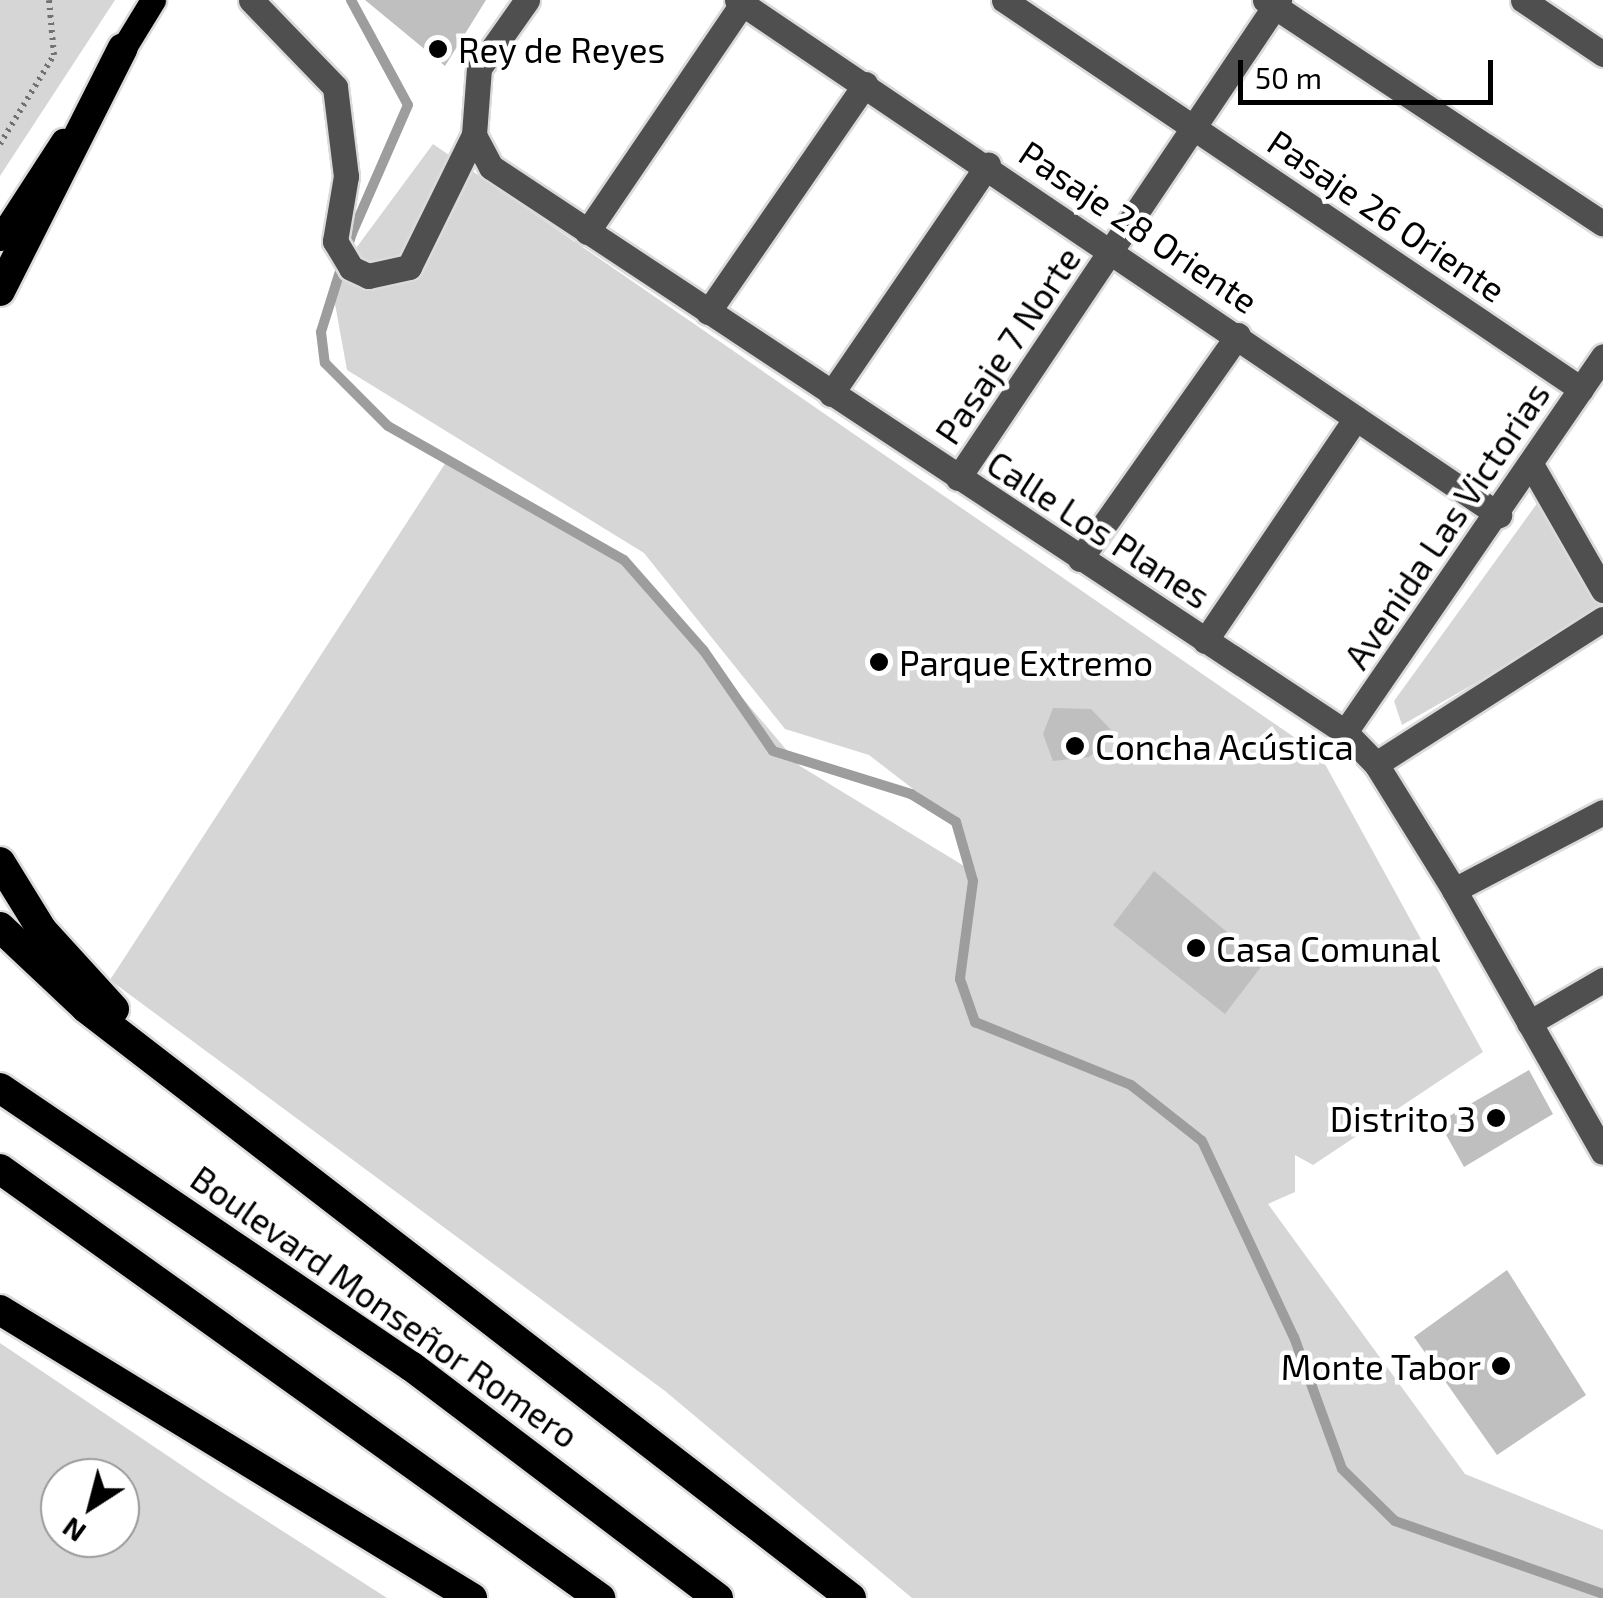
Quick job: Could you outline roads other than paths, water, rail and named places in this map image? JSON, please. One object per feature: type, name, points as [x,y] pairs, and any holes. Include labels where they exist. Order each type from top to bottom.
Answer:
[{"type":"highway","points":[[0,291],[123,48]]},
{"type":"highway","points":[[0,862],[42,930],[180,1074]]},
{"type":"highway","points":[[0,927],[86,1008],[180,1074],[852,1598]]},
{"type":"highway","name":"Boulevard Monseñor Romero","points":[[0,1088],[411,1366],[718,1598]]},
{"type":"highway","points":[[0,1170],[600,1598]]},
{"type":"highway","points":[[0,1310],[472,1598]]},
{"type":"main road","points":[[0,238],[153,0]]},
{"type":"street","points":[[250,0],[335,87],[346,176],[335,241],[351,268],[368,276],[409,267],[474,135],[480,68],[528,0]]},
{"type":"street","name":"Pasaje 26 Oriente","points":[[1004,0],[1581,389]]},
{"type":"street","points":[[1523,0],[1603,54]]},
{"type":"street","points":[[587,232],[740,2]]},
{"type":"street","name":"Pasaje 28 Oriente","points":[[740,2],[1115,248],[1499,515]]},
{"type":"street","points":[[1273,2],[1603,224]]},
{"type":"street","name":"Pasaje 7 Norte","points":[[958,478],[1115,248],[1273,2]]},
{"type":"street","points":[[708,312],[865,84]]},
{"type":"street","name":"Calle Los Planes","points":[[474,135],[490,168],[1346,732],[1376,764],[1454,890],[1603,1151]]},
{"type":"street","points":[[831,394],[988,166]]},
{"type":"street","points":[[1080,558],[1238,335]]},
{"type":"street","name":"Avenida Las Victorias","points":[[1346,732],[1499,515],[1603,356]]},
{"type":"street","points":[[1205,641],[1356,418]]},
{"type":"street","points":[[1532,466],[1603,590]]},
{"type":"street","points":[[1376,764],[1603,619]]},
{"type":"street","points":[[1454,890],[1603,812]]},
{"type":"street","points":[[1529,1022],[1603,980]]},
{"type":"waterway","points":[[351,0],[408,105],[352,233],[321,332],[325,363],[388,426],[624,560],[704,651],[773,751],[911,794],[956,822],[973,881],[960,979],[975,1022],[1131,1085],[1202,1141],[1294,1337],[1342,1469],[1395,1521],[1603,1594]]},
{"type":"place","name":"Rey de Reyes","points":[[438,49]]},
{"type":"place","name":"Parque Extremo","points":[[879,662]]},
{"type":"place","name":"Concha Acústica","points":[[1075,746]]},
{"type":"place","name":"Casa Comunal","points":[[1196,948]]},
{"type":"place","name":"Distrito 3","points":[[1496,1118]]},
{"type":"place","name":"Monte Tabor","points":[[1501,1366]]}]
